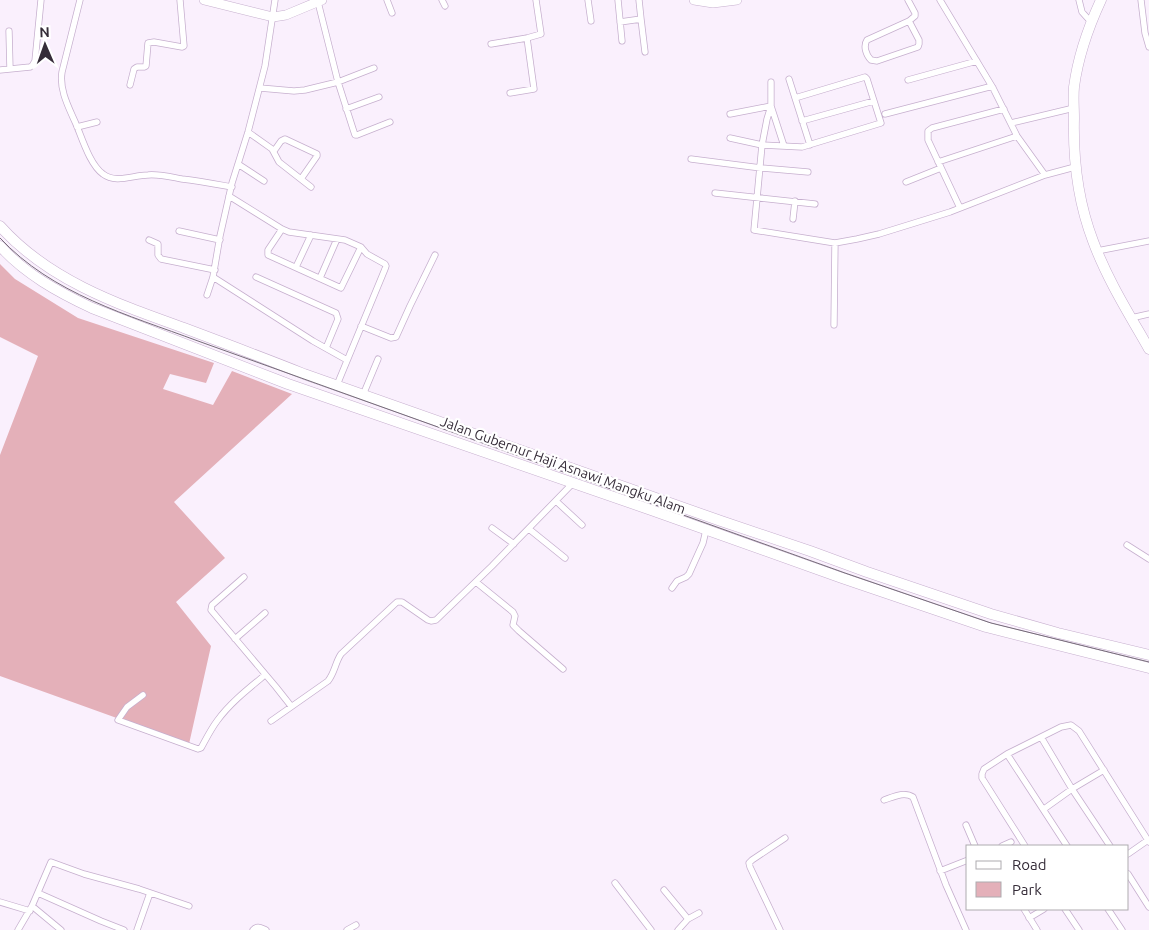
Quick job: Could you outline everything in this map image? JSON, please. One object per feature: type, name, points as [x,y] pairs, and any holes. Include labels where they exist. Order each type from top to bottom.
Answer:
[{"type":"highway","points":[[1100,0],[1080,56],[1074,88],[1076,168],[1087,224],[1097,251],[1149,349]]},
{"type":"highway","name":"Jalan Gubernur Haji Asnawi Mangku Alam","points":[[0,226],[8,236],[51,270],[91,292],[304,374],[721,522],[982,611],[1058,633],[1149,655]]},
{"type":"highway","name":"Jalan Gubernur Haji Asnawi Mangku Alam","points":[[0,246],[29,273],[61,293],[92,308],[288,384],[986,627],[1149,668]]},
{"type":"highway","points":[[234,363],[239,348]]},
{"type":"street","points":[[0,70],[30,67],[35,61],[40,0]]},
{"type":"street","points":[[80,0],[61,78],[62,89],[95,166],[99,171],[108,177],[118,179],[160,175],[232,186]]},
{"type":"street","points":[[130,85],[134,68],[146,66],[148,43],[184,46],[180,0]]},
{"type":"street","points":[[204,0],[272,17],[286,16],[320,1],[338,82],[355,134],[390,122]]},
{"type":"street","points":[[207,295],[215,270],[229,196],[266,66],[275,0]]},
{"type":"street","points":[[387,0],[392,13]]},
{"type":"street","points":[[491,44],[541,34],[536,0]]},
{"type":"street","points":[[588,0],[591,21]]},
{"type":"street","points":[[618,0],[622,42]]},
{"type":"street","points":[[640,0],[646,52]]},
{"type":"street","points":[[694,0],[713,3],[736,0]]},
{"type":"street","points":[[908,0],[915,16],[909,21],[867,40],[865,48],[868,57],[871,60],[877,61],[918,47],[920,44],[919,40],[909,21]]},
{"type":"street","points":[[940,0],[993,88],[1017,136],[1045,175]]},
{"type":"street","points":[[1079,0],[1081,10],[1091,22]]},
{"type":"street","points":[[1141,0],[1149,47]]},
{"type":"street","points":[[620,22],[641,19]]},
{"type":"street","points":[[9,31],[10,69]]},
{"type":"street","points":[[510,93],[537,88],[527,38]]},
{"type":"street","points":[[908,80],[977,61]]},
{"type":"street","points":[[260,88],[305,90],[338,82],[374,68]]},
{"type":"street","points":[[730,138],[762,145],[802,147],[881,123],[865,77],[795,98]]},
{"type":"street","points":[[789,79],[810,145]]},
{"type":"street","points":[[771,82],[771,106],[762,145],[754,230],[835,243],[879,234],[950,212],[1045,175],[1076,168]]},
{"type":"street","points":[[885,114],[988,86],[993,88]]},
{"type":"street","points":[[346,109],[379,97]]},
{"type":"street","points":[[802,122],[874,101]]},
{"type":"street","points":[[730,114],[771,106]]},
{"type":"street","points":[[771,106],[784,146]]},
{"type":"street","points":[[1011,124],[1074,108]]},
{"type":"street","points":[[960,208],[928,140],[928,131],[1004,109]]},
{"type":"street","points":[[78,127],[97,122]]},
{"type":"street","points":[[248,132],[274,151],[279,162],[311,187]]},
{"type":"street","points":[[906,182],[940,165],[1017,136]]},
{"type":"street","points":[[274,151],[281,141],[285,139],[317,154],[301,178]]},
{"type":"street","points":[[691,159],[808,172]]},
{"type":"street","points":[[238,164],[264,182]]},
{"type":"street","points":[[715,194],[815,204]]},
{"type":"street","points":[[229,196],[289,232],[352,243],[375,259],[384,262],[386,266],[337,385]]},
{"type":"street","points":[[794,219],[795,202]]},
{"type":"street","points":[[282,229],[267,254],[341,288],[360,247]]},
{"type":"street","points":[[179,231],[220,240]]},
{"type":"street","points":[[296,267],[310,235]]},
{"type":"street","points":[[320,278],[337,239]]},
{"type":"street","points":[[149,240],[158,244],[158,255],[161,259],[215,270]]},
{"type":"street","points":[[1097,251],[1149,241]]},
{"type":"street","points":[[834,325],[835,243]]},
{"type":"street","points":[[361,326],[391,338],[396,337],[435,255]]},
{"type":"street","points":[[256,276],[336,314],[338,319],[326,348]]},
{"type":"street","points":[[213,277],[346,360]]},
{"type":"street","points":[[1131,318],[1149,314]]},
{"type":"street","points":[[363,395],[378,359]]},
{"type":"street","points":[[271,721],[328,681],[334,673],[337,659],[341,654],[397,602],[402,602],[428,620],[433,621],[439,618],[573,483]]},
{"type":"street","points":[[556,501],[582,525]]},
{"type":"street","points":[[492,528],[514,544]]},
{"type":"street","points":[[529,529],[565,558]]},
{"type":"street","points":[[672,588],[677,581],[686,578],[689,574],[706,530]]},
{"type":"street","points":[[1127,545],[1149,559]]},
{"type":"street","points":[[244,577],[212,606],[213,614],[290,706]]},
{"type":"street","points":[[476,582],[513,612],[515,616],[513,625],[563,669]]},
{"type":"street","points":[[235,639],[265,613]]},
{"type":"street","points":[[143,695],[127,707],[118,720],[198,750],[223,713],[265,674]]},
{"type":"street","points":[[1024,845],[982,778],[982,774],[984,769],[1007,754],[1061,727],[1071,725],[1079,731],[1148,841],[1129,853]]},
{"type":"street","points":[[1041,737],[1072,789],[1109,845]]},
{"type":"street","points":[[1007,754],[1066,845]]},
{"type":"street","points":[[1044,809],[1072,789],[1104,770]]},
{"type":"street","points":[[884,800],[905,794],[913,797],[940,871],[966,930]]},
{"type":"street","points":[[966,825],[974,845]]},
{"type":"street","points":[[780,930],[749,863],[785,838]]},
{"type":"street","points":[[1004,845],[1011,842]]},
{"type":"street","points":[[940,871],[966,861]]},
{"type":"street","points":[[18,930],[31,908],[51,862],[189,906]]},
{"type":"street","points":[[1129,876],[1149,907]]},
{"type":"street","points":[[615,883],[651,930]]},
{"type":"street","points":[[664,890],[688,919]]},
{"type":"street","points":[[38,893],[101,922],[124,930]]},
{"type":"street","points":[[138,930],[150,894]]},
{"type":"street","points":[[0,902],[31,908],[61,930]]},
{"type":"street","points":[[1025,910],[1037,930]]},
{"type":"street","points":[[1029,918],[1042,910]]},
{"type":"street","points":[[1066,910],[1079,930]]},
{"type":"street","points":[[1109,910],[1122,930]]},
{"type":"street","points":[[678,930],[688,919],[699,913]]},
{"type":"street","points":[[347,930],[356,925]]},
{"type":"street","points":[[253,930],[258,927],[266,930]]},
{"type":"green space","points":[[0,264],[15,279],[78,318],[214,363],[206,383],[170,374],[163,389],[213,405],[232,371],[292,394],[174,502],[225,558],[176,602],[211,646],[189,744],[0,676],[0,455],[38,356],[0,337]]},
{"type":"tram line","points":[[0,238],[43,274],[67,288],[92,301],[145,322],[845,573],[991,623],[1149,662]]}]
